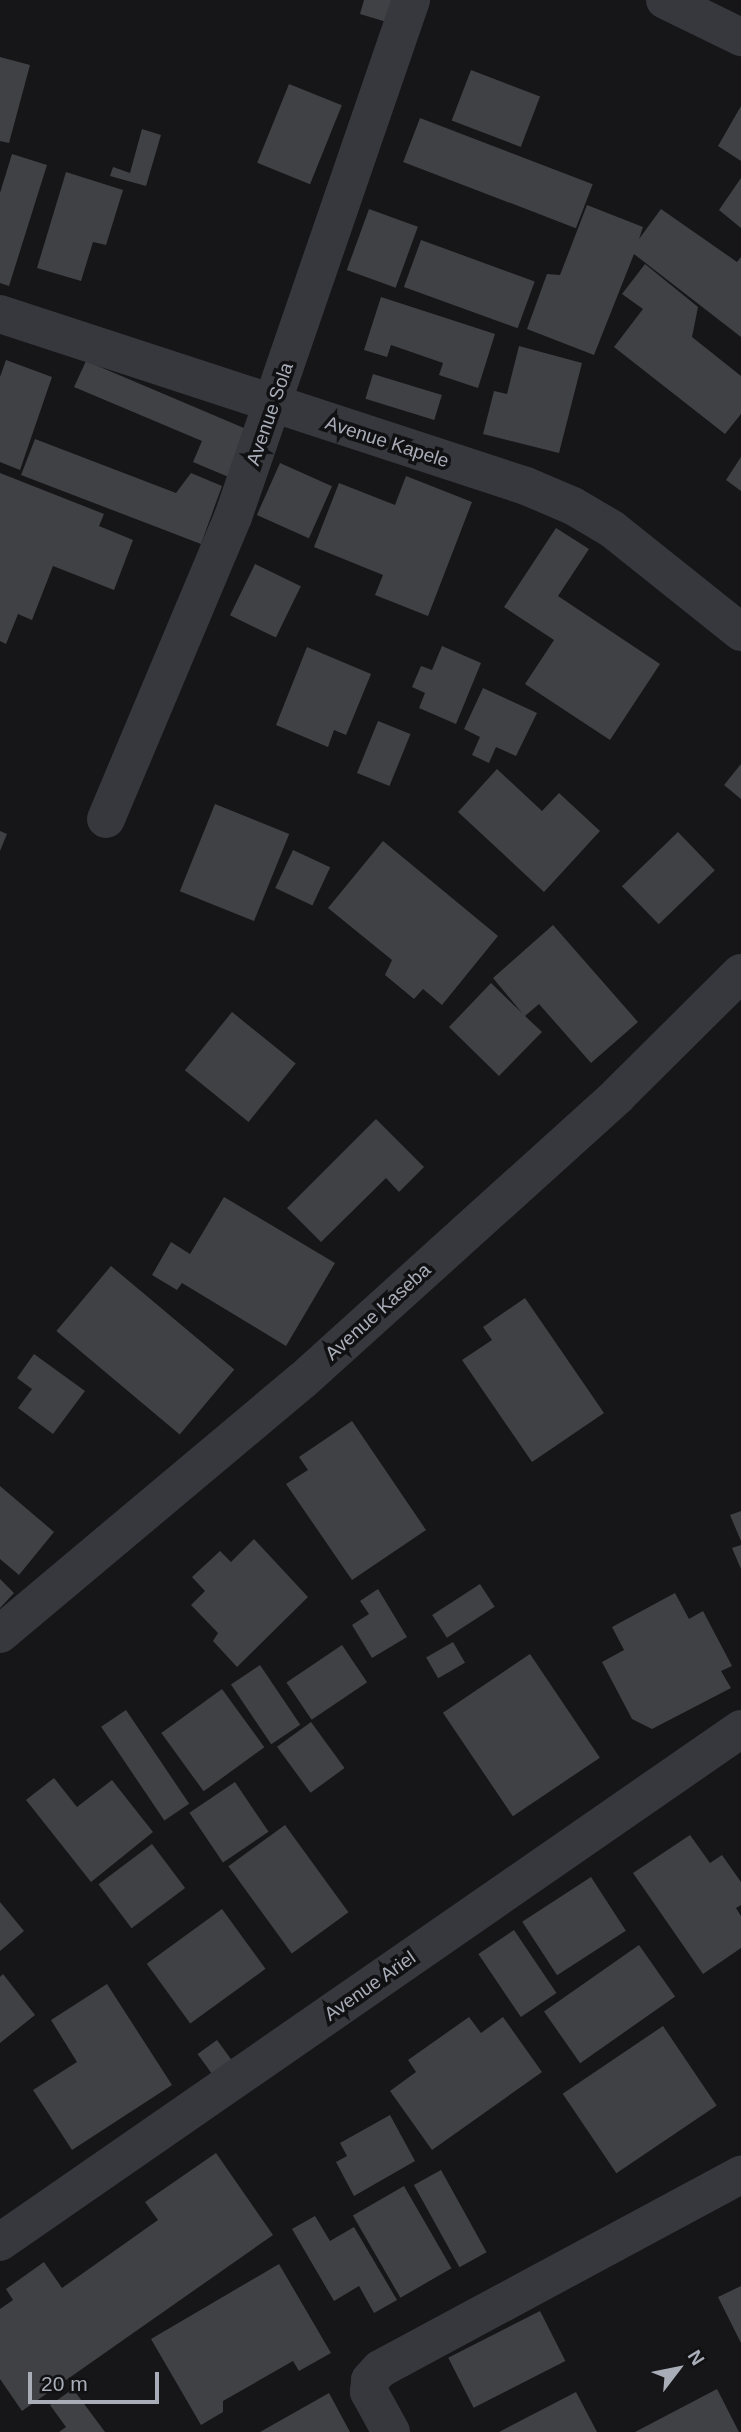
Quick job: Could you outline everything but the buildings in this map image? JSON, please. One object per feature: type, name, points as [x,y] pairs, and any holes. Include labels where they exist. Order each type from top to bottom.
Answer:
[{"type":"street","name":"Avenue Sola","points":[[106,819],[233,517],[274,405],[411,0]]},
{"type":"street","points":[[665,0],[741,37]]},
{"type":"street","name":"Avenue Kapele","points":[[0,314],[526,486],[572,506],[612,529],[741,632]]},
{"type":"street","name":"Avenue Kaseba","points":[[0,1634],[303,1380],[618,1095],[741,973]]},
{"type":"street","name":"Avenue Ariel","points":[[0,2242],[741,1729]]},
{"type":"street","points":[[391,2432],[369,2392],[370,2380],[380,2369],[741,2175]]}]
